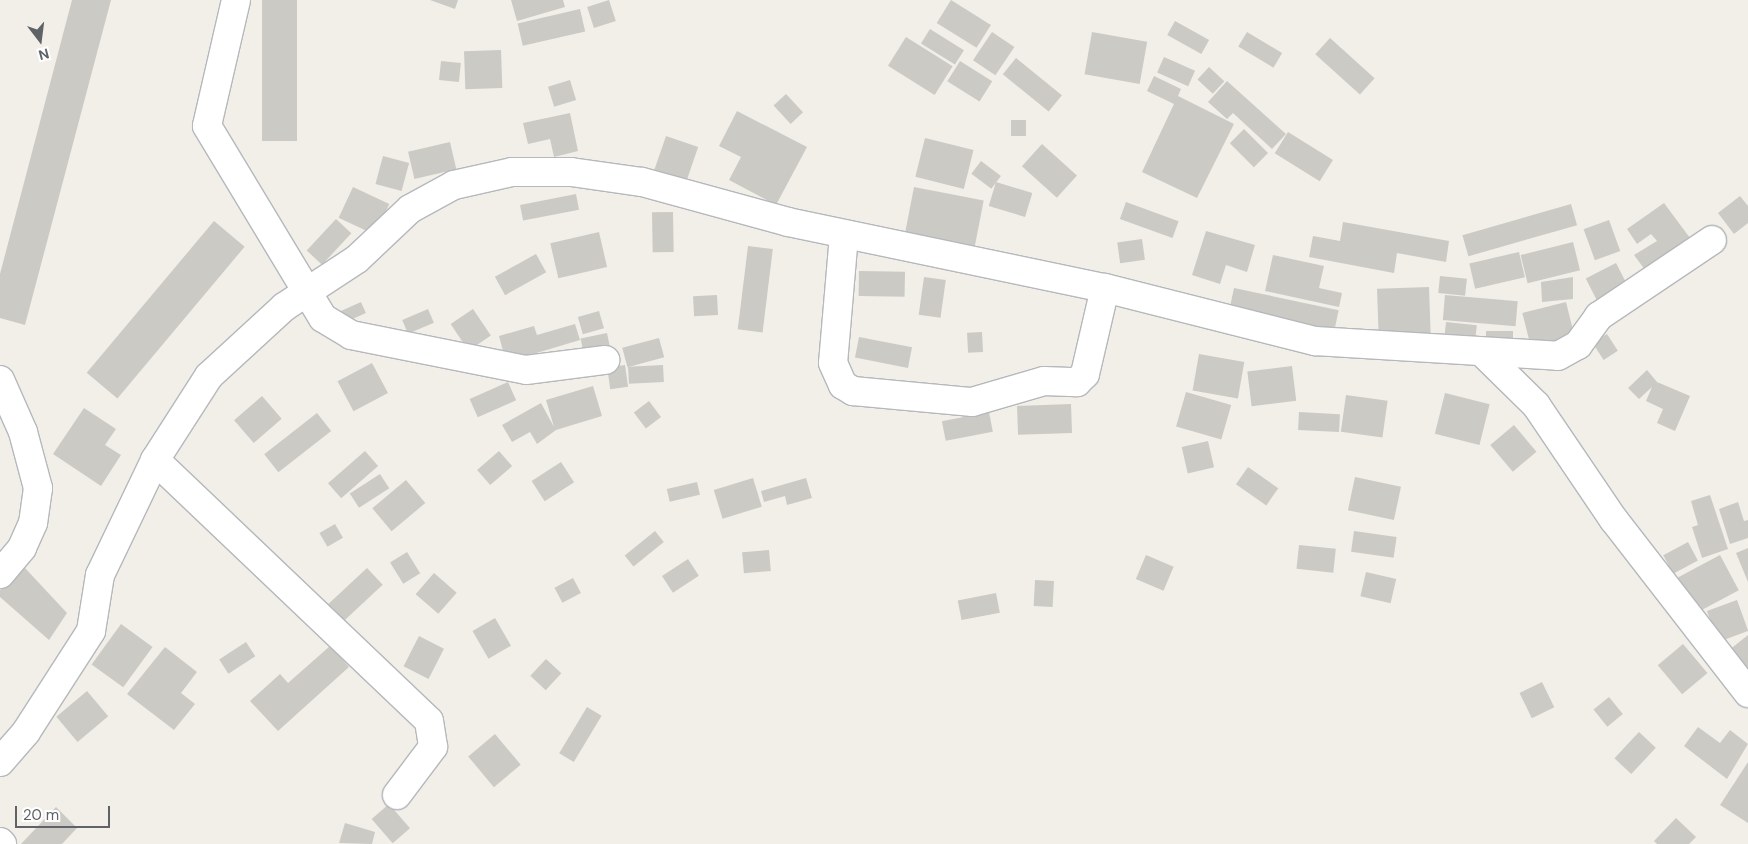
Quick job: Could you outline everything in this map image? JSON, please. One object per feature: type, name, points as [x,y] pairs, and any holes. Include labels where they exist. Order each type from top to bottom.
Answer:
[{"type":"street","points":[[236,0],[207,126],[323,318],[351,335],[526,370],[605,360]]},
{"type":"street","points":[[0,762],[26,732],[91,631],[100,575],[155,460],[209,376],[284,306],[357,259],[410,209],[454,185],[512,172],[571,172],[642,182],[844,235],[1105,288],[1315,341],[1558,356],[1569,352],[1599,316],[1712,240]]},
{"type":"street","points":[[844,235],[833,364],[843,385],[853,391],[972,402],[1044,382],[1077,382],[1085,374],[1105,288]]},
{"type":"street","points":[[1482,352],[1536,405],[1614,520],[1748,693]]},
{"type":"street","points":[[0,380],[23,432],[38,488],[25,540],[0,574]]},
{"type":"street","points":[[155,460],[430,721],[433,747],[397,795]]},
{"type":"building","points":[[72,0],[111,0],[25,325],[0,318],[0,274]]},
{"type":"building","points":[[262,0],[297,0],[297,141],[262,141]]},
{"type":"building","points":[[430,0],[458,0],[455,9]]},
{"type":"building","points":[[511,0],[563,0],[565,7],[517,21]]},
{"type":"building","points":[[609,0],[616,21],[594,28],[587,7]]},
{"type":"building","points":[[951,0],[991,25],[977,48],[937,23]]},
{"type":"building","points":[[580,9],[585,31],[523,46],[518,23]]},
{"type":"building","points":[[1175,21],[1209,40],[1201,54],[1167,35]]},
{"type":"building","points":[[930,29],[964,50],[955,65],[921,43]]},
{"type":"building","points":[[992,32],[1014,47],[995,75],[973,60]]},
{"type":"building","points":[[1092,32],[1147,42],[1140,84],[1085,74]]},
{"type":"building","points":[[1247,32],[1282,53],[1273,68],[1238,47]]},
{"type":"building","points":[[906,37],[953,66],[935,95],[888,66]]},
{"type":"building","points":[[1330,38],[1375,78],[1360,94],[1315,54]]},
{"type":"building","points":[[501,50],[502,88],[465,89],[464,51]]},
{"type":"building","points":[[1164,57],[1195,71],[1188,86],[1157,73]]},
{"type":"building","points":[[1016,58],[1062,95],[1049,111],[1003,74]]},
{"type":"building","points":[[441,61],[461,63],[459,82],[439,80]]},
{"type":"building","points":[[960,61],[992,81],[980,101],[947,81]]},
{"type":"building","points":[[1209,67],[1224,81],[1213,94],[1197,79]]},
{"type":"building","points":[[1154,76],[1181,89],[1178,96],[1234,124],[1197,198],[1142,172],[1174,104],[1147,91]]},
{"type":"building","points":[[570,80],[576,100],[554,107],[548,87]]},
{"type":"building","points":[[1227,81],[1286,134],[1272,149],[1233,113],[1227,119],[1208,102]]},
{"type":"building","points":[[786,94],[803,112],[791,124],[774,106]]},
{"type":"building","points":[[737,111],[807,147],[776,205],[729,180],[741,157],[719,146]]},
{"type":"building","points":[[570,113],[578,151],[554,157],[550,139],[528,144],[523,123]]},
{"type":"building","points":[[1011,120],[1026,120],[1026,136],[1011,136]]},
{"type":"building","points":[[1244,129],[1268,153],[1254,167],[1230,143]]},
{"type":"building","points":[[1288,132],[1333,160],[1320,181],[1275,153]]},
{"type":"building","points":[[666,136],[698,147],[684,189],[652,178]]},
{"type":"building","points":[[925,138],[974,150],[964,189],[915,177]]},
{"type":"building","points":[[450,142],[456,169],[414,179],[408,152]]},
{"type":"building","points":[[1042,144],[1077,175],[1057,198],[1022,166]]},
{"type":"building","points":[[383,156],[409,163],[402,191],[375,184]]},
{"type":"building","points":[[981,161],[1001,176],[991,189],[971,174]]},
{"type":"building","points":[[996,182],[1032,193],[1025,217],[989,206]]},
{"type":"building","points":[[353,187],[389,204],[375,235],[339,218]]},
{"type":"building","points":[[914,187],[984,201],[974,253],[904,239]]},
{"type":"building","points":[[576,194],[579,210],[523,221],[520,205]]},
{"type":"building","points":[[1740,196],[1748,206],[1748,223],[1734,234],[1718,213]]},
{"type":"building","points":[[1126,202],[1179,221],[1172,238],[1120,219]]},
{"type":"building","points":[[1664,203],[1693,242],[1648,274],[1634,255],[1657,241],[1651,234],[1637,244],[1627,229]]},
{"type":"building","points":[[1571,204],[1577,225],[1468,256],[1462,235]]},
{"type":"building","points":[[652,212],[673,212],[674,252],[653,252]]},
{"type":"building","points":[[336,219],[351,233],[322,265],[307,250]]},
{"type":"building","points":[[1609,220],[1620,251],[1595,260],[1584,229]]},
{"type":"building","points":[[214,221],[245,247],[117,398],[87,373]]},
{"type":"building","points":[[1343,222],[1449,241],[1446,262],[1397,253],[1394,273],[1309,257],[1313,236],[1340,241]]},
{"type":"building","points":[[1206,231],[1255,245],[1247,272],[1226,265],[1220,284],[1192,275]]},
{"type":"building","points":[[599,232],[607,267],[558,278],[550,243]]},
{"type":"building","points":[[1142,239],[1145,260],[1120,263],[1117,242]]},
{"type":"building","points":[[1573,242],[1580,270],[1528,283],[1521,255]]},
{"type":"building","points":[[748,246],[773,249],[763,332],[738,329]]},
{"type":"building","points":[[1519,252],[1525,277],[1475,289],[1469,263]]},
{"type":"building","points":[[536,254],[546,272],[505,295],[495,277]]},
{"type":"building","points":[[1273,255],[1324,266],[1319,288],[1342,293],[1339,307],[1265,291]]},
{"type":"building","points":[[1616,263],[1629,289],[1599,304],[1586,278]]},
{"type":"building","points":[[859,271],[905,272],[905,297],[859,296]]},
{"type":"building","points":[[1440,276],[1467,279],[1465,296],[1438,293]]},
{"type":"building","points":[[924,277],[946,280],[940,318],[919,315]]},
{"type":"building","points":[[1573,277],[1573,299],[1542,302],[1541,282]]},
{"type":"building","points":[[1429,287],[1431,335],[1379,337],[1377,289]]},
{"type":"building","points":[[1234,288],[1339,310],[1333,335],[1229,312]]},
{"type":"building","points":[[717,295],[718,315],[694,316],[693,296]]},
{"type":"building","points":[[1445,295],[1518,301],[1516,326],[1443,320]]},
{"type":"building","points":[[361,302],[366,313],[343,323],[338,312]]},
{"type":"building","points":[[1566,302],[1575,338],[1531,349],[1522,313]]},
{"type":"building","points":[[428,309],[434,323],[408,334],[402,320]]},
{"type":"building","points":[[473,309],[491,336],[469,351],[451,324]]},
{"type":"building","points":[[599,311],[604,328],[583,334],[578,317]]},
{"type":"building","points":[[1446,322],[1477,325],[1475,347],[1444,344]]},
{"type":"building","points":[[575,324],[580,340],[506,362],[499,336],[534,326],[537,335]]},
{"type":"building","points":[[1486,331],[1513,331],[1513,346],[1486,346]]},
{"type":"building","points":[[982,332],[983,352],[968,353],[967,333]]},
{"type":"building","points":[[607,333],[611,352],[585,357],[581,339]]},
{"type":"building","points":[[1607,334],[1618,351],[1604,360],[1593,343]]},
{"type":"building","points":[[859,337],[912,347],[908,368],[855,358]]},
{"type":"building","points":[[659,338],[664,357],[627,367],[622,348]]},
{"type":"building","points":[[1199,354],[1244,362],[1238,398],[1193,390]]},
{"type":"building","points":[[372,363],[388,393],[354,411],[338,381]]},
{"type":"building","points":[[625,365],[628,387],[610,389],[607,368]]},
{"type":"building","points":[[663,365],[664,382],[629,384],[628,367]]},
{"type":"building","points":[[1292,366],[1296,401],[1252,406],[1247,371]]},
{"type":"building","points":[[1647,370],[1657,382],[1690,396],[1675,431],[1657,423],[1663,409],[1646,401],[1652,387],[1639,399],[1628,388]]},
{"type":"building","points":[[508,382],[516,400],[478,417],[470,399]]},
{"type":"building","points":[[593,386],[602,416],[556,430],[537,444],[530,432],[512,442],[502,425],[541,403],[554,427],[546,400]]},
{"type":"building","points":[[1186,392],[1231,405],[1221,440],[1176,427]]},
{"type":"building","points":[[1445,393],[1490,404],[1479,445],[1435,434]]},
{"type":"building","points":[[1346,395],[1388,401],[1382,437],[1341,432]]},
{"type":"building","points":[[262,396],[282,419],[254,443],[234,420]]},
{"type":"building","points":[[649,401],[661,417],[646,428],[634,412]]},
{"type":"building","points":[[1071,404],[1072,433],[1018,435],[1017,406]]},
{"type":"building","points":[[84,408],[116,429],[105,445],[121,455],[101,486],[53,454]]},
{"type":"building","points":[[989,412],[993,432],[946,441],[942,421]]},
{"type":"building","points":[[1299,412],[1340,414],[1339,432],[1298,430]]},
{"type":"building","points":[[317,413],[331,431],[278,472],[264,454]]},
{"type":"building","points":[[1514,425],[1536,452],[1513,472],[1490,445]]},
{"type":"building","points":[[1208,441],[1214,467],[1188,473],[1182,447]]},
{"type":"building","points":[[365,451],[378,466],[341,498],[328,483]]},
{"type":"building","points":[[499,451],[512,466],[490,485],[477,470]]},
{"type":"building","points":[[561,462],[574,482],[545,501],[532,481]]},
{"type":"building","points":[[1248,467],[1278,488],[1266,505],[1236,484]]},
{"type":"building","points":[[380,474],[389,488],[359,508],[350,494]]},
{"type":"building","points":[[1355,477],[1401,487],[1394,520],[1348,510]]},
{"type":"building","points":[[753,478],[762,507],[723,519],[714,490]]},
{"type":"building","points":[[806,478],[812,498],[787,505],[785,496],[764,502],[761,491]]},
{"type":"building","points":[[406,480],[425,503],[392,531],[372,508]]},
{"type":"building","points":[[697,482],[700,495],[670,502],[667,489]]},
{"type":"building","points":[[1710,495],[1728,549],[1702,558],[1692,527],[1698,525],[1691,501]]},
{"type":"building","points":[[1738,502],[1744,521],[1748,520],[1748,538],[1730,544],[1719,509]]},
{"type":"building","points":[[335,524],[343,538],[327,547],[319,533]]},
{"type":"building","points":[[655,531],[664,542],[634,566],[625,556]]},
{"type":"building","points":[[1354,531],[1397,537],[1394,558],[1351,552]]},
{"type":"building","points":[[1688,542],[1698,561],[1673,574],[1663,555]]},
{"type":"building","points":[[1299,545],[1336,549],[1333,573],[1296,569]]},
{"type":"building","points":[[1748,548],[1748,582],[1736,553]]},
{"type":"building","points":[[769,550],[771,571],[744,573],[742,552]]},
{"type":"building","points":[[407,552],[420,573],[403,584],[390,563]]},
{"type":"building","points":[[1146,555],[1174,567],[1163,591],[1136,579]]},
{"type":"building","points":[[1720,555],[1739,590],[1693,615],[1674,579]]},
{"type":"building","points":[[688,559],[699,576],[673,593],[662,576]]},
{"type":"building","points":[[25,568],[67,613],[49,640],[0,597],[0,590]]},
{"type":"building","points":[[367,568],[383,585],[337,627],[322,610]]},
{"type":"building","points":[[1366,572],[1396,579],[1391,603],[1360,596]]},
{"type":"building","points":[[434,573],[457,593],[438,614],[416,594]]},
{"type":"building","points":[[573,578],[581,593],[562,603],[554,588]]},
{"type":"building","points":[[1035,580],[1054,581],[1053,607],[1034,606]]},
{"type":"building","points":[[996,593],[1000,613],[962,620],[958,600]]},
{"type":"building","points":[[1737,600],[1748,631],[1718,642],[1707,611]]},
{"type":"building","points":[[495,618],[511,646],[488,659],[472,631]]},
{"type":"building","points":[[121,624],[153,647],[123,687],[92,664]]},
{"type":"building","points":[[1748,635],[1748,673],[1728,651]]},
{"type":"building","points":[[419,636],[444,649],[429,679],[404,666]]},
{"type":"building","points":[[246,642],[255,656],[228,674],[219,659]]},
{"type":"building","points":[[1683,644],[1707,673],[1682,694],[1658,665]]},
{"type":"building","points":[[330,646],[349,667],[278,731],[250,701],[280,674],[288,683]]},
{"type":"building","points":[[165,647],[197,672],[181,693],[195,704],[174,730],[127,694]]},
{"type":"building","points":[[546,659],[561,673],[546,690],[530,676]]},
{"type":"building","points":[[1542,682],[1554,707],[1532,718],[1520,693]]},
{"type":"building","points":[[87,691],[108,716],[78,742],[56,717]]},
{"type":"building","points":[[1609,697],[1623,714],[1607,727],[1593,710]]},
{"type":"building","points":[[587,707],[602,716],[574,762],[559,753]]},
{"type":"building","points":[[1698,727],[1720,743],[1730,730],[1748,744],[1727,779],[1684,746]]},
{"type":"building","points":[[1639,732],[1656,748],[1631,774],[1614,758]]},
{"type":"building","points":[[495,734],[521,765],[494,787],[468,756]]},
{"type":"building","points":[[1748,762],[1748,823],[1720,805]]},
{"type":"building","points":[[389,804],[410,828],[393,843],[372,819]]},
{"type":"building","points":[[56,807],[77,828],[62,844],[21,844]]},
{"type":"building","points":[[1676,818],[1696,837],[1689,844],[1657,844],[1654,841]]},
{"type":"building","points":[[345,823],[375,832],[372,844],[339,843]]}]
